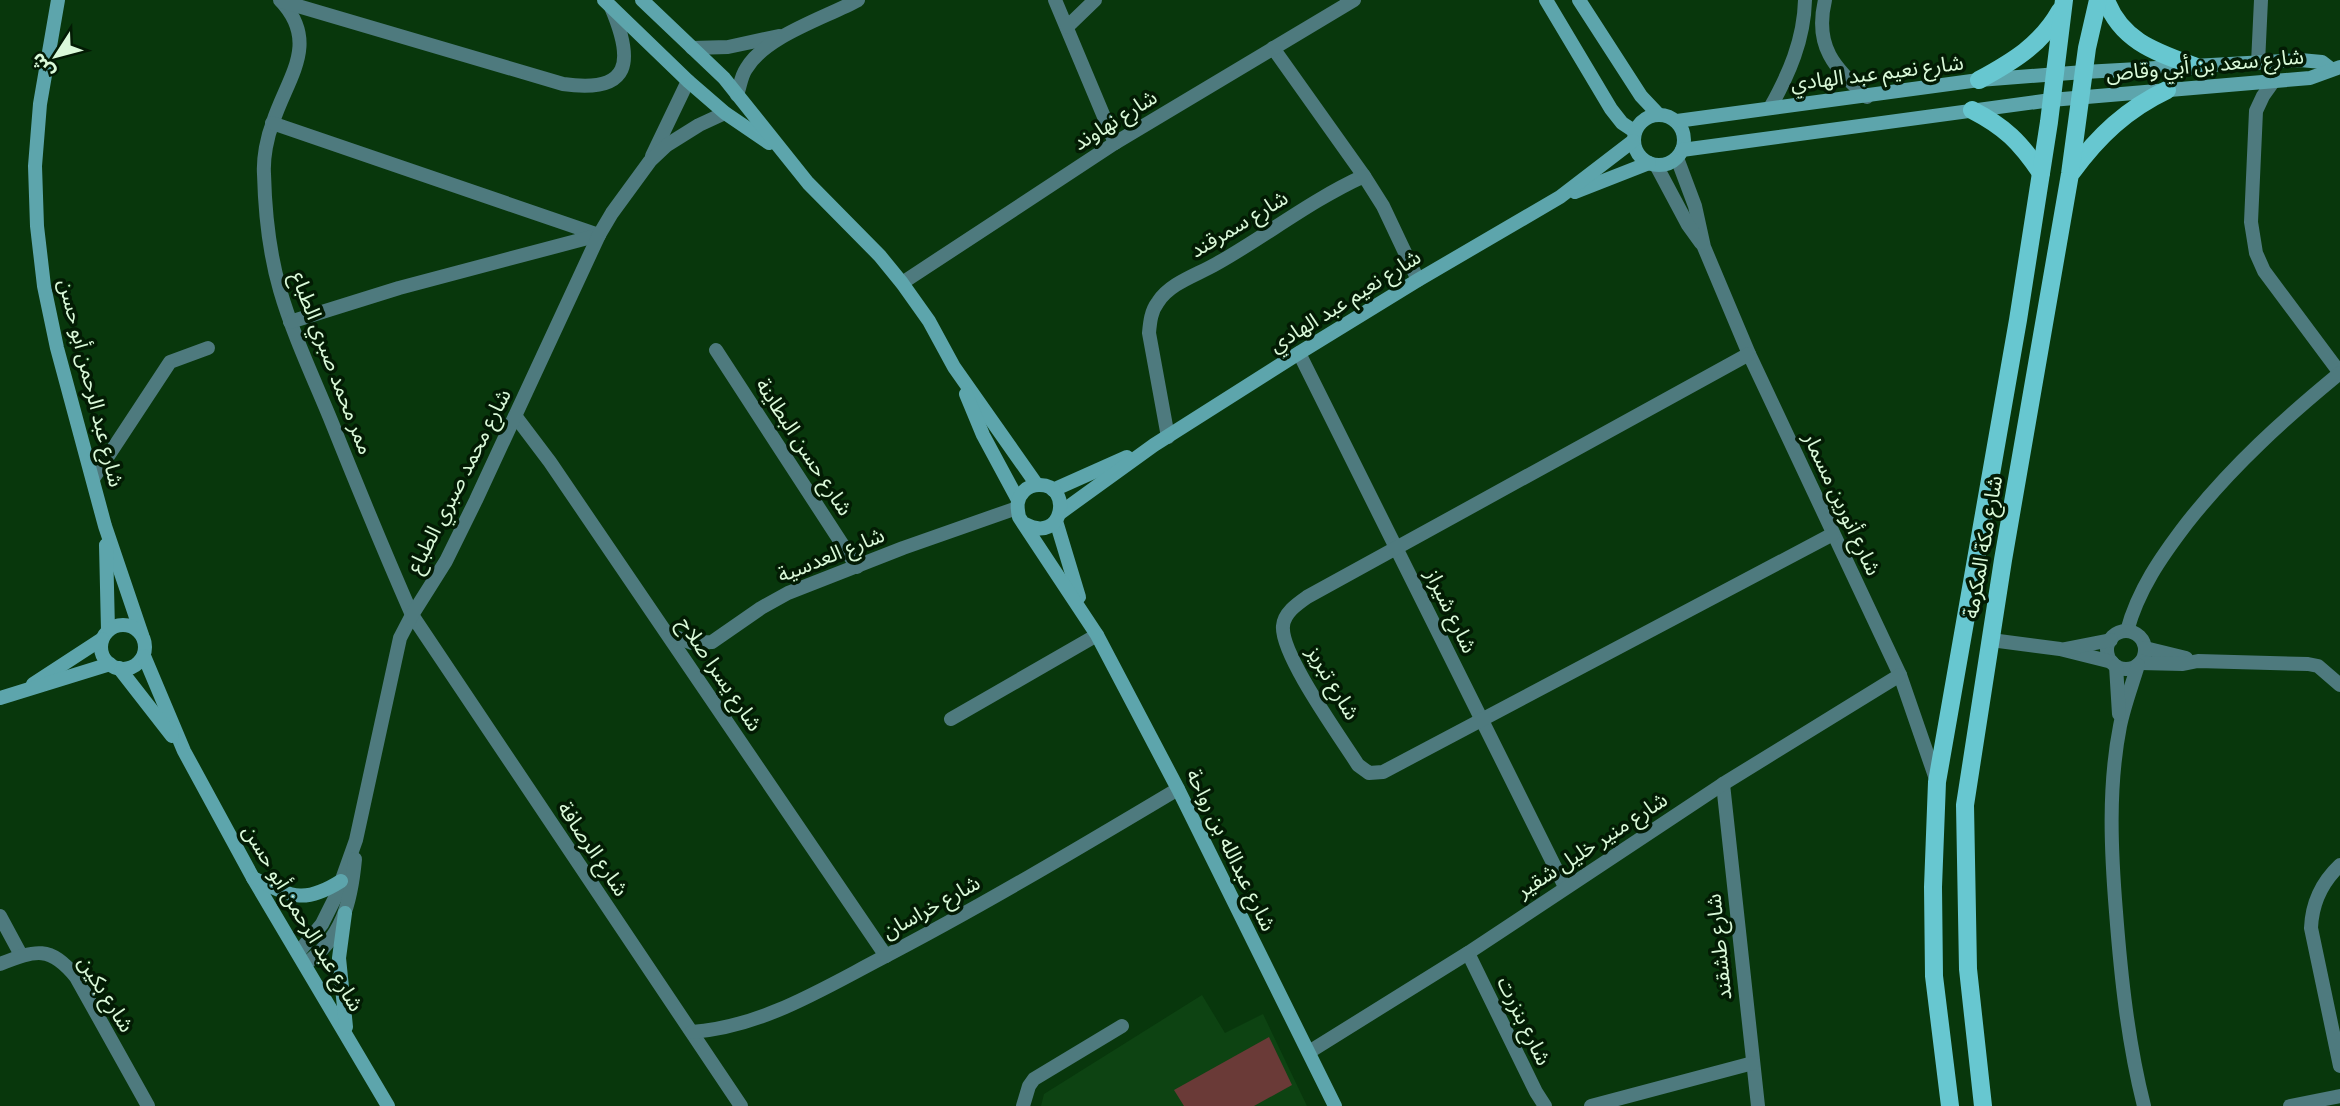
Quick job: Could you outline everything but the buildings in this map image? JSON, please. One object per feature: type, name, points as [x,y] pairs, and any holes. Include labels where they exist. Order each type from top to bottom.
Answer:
[{"type":"main road","name":"شارع مكة المكرمة","points":[[1983,1106],[1968,969],[1965,805],[2098,0]]},
{"type":"main road","points":[[2106,0],[2127,34],[2159,53],[2194,66]]},
{"type":"main road","name":"شارع مكة المكرمة","points":[[1950,1106],[1934,976],[1933,887],[1937,782],[2016,334],[2063,4]]},
{"type":"main road","points":[[1979,80],[2035,46],[2050,28],[2063,4]]},
{"type":"main road","points":[[2070,174],[2110,127],[2146,100],[2167,90]]},
{"type":"main road","points":[[1972,110],[2006,130],[2041,173]]},
{"type":"street","name":"شارع عبد الرحمن أبو حسن","points":[[58,0],[40,104],[35,166],[37,226],[44,286],[57,348],[106,526],[142,635]]},
{"type":"street","points":[[642,0],[724,78],[808,183],[880,256],[902,283],[929,321],[954,367],[1025,524],[1041,529],[1049,526],[1058,517],[1058,497],[1053,490],[1045,486],[1037,485],[1022,493],[1018,504]]},
{"type":"street","points":[[737,95],[745,69],[759,53],[787,34],[858,0]]},
{"type":"street","points":[[1055,0],[1115,144]]},
{"type":"street","points":[[1067,27],[1094,0]]},
{"type":"street","name":"شارع نهاوند","points":[[902,283],[1115,144],[1354,0]]},
{"type":"street","points":[[1546,0],[1611,109],[1634,136],[1638,154],[1652,164],[1667,164],[1680,154],[1972,110],[2080,97]]},
{"type":"street","points":[[1578,0],[1641,96],[1658,114]]},
{"type":"street","points":[[1770,108],[1788,76],[1798,50],[1805,0]]},
{"type":"street","points":[[1825,0],[1821,27],[1827,52],[1837,69],[1867,97]]},
{"type":"street","points":[[2258,63],[2260,0]]},
{"type":"street","points":[[281,1],[581,87],[608,82],[620,74],[625,61],[625,45],[607,3]]},
{"type":"street","name":"ممر محمد صبري الطباع","points":[[281,1],[292,15],[300,45],[298,64],[272,123],[263,166],[267,230],[290,321],[412,615]]},
{"type":"street","points":[[607,3],[725,113],[783,154]]},
{"type":"street","points":[[692,47],[728,47],[787,34]]},
{"type":"street","points":[[1273,48],[1383,206],[1418,280]]},
{"type":"street","name":"شارع سعد بن أبي وقاص","points":[[2084,72],[2311,61],[2322,62],[2335,68]]},
{"type":"street","name":"شارع سعد بن أبي وقاص","points":[[2080,97],[2273,82],[2321,75],[2335,68]]},
{"type":"street","name":"شارع نعيم عبد الهادي","points":[[1677,121],[1979,80],[2084,72]]},
{"type":"street","name":"شارع محمد صبري الطباع","points":[[650,161],[688,81]]},
{"type":"street","points":[[2256,111],[2273,82]]},
{"type":"street","points":[[2127,631],[2147,579],[2208,496],[2243,458],[2340,373],[2264,271],[2256,253],[2251,222],[2256,111],[2241,84]]},
{"type":"street","name":"شارع محمد صبري الطباع","points":[[301,959],[322,924],[356,840],[400,638],[446,561],[516,417],[599,235],[650,161],[687,131],[725,113]]},
{"type":"street","points":[[1634,136],[1644,119],[1658,114],[1668,115],[1677,121],[1684,135],[1680,154]]},
{"type":"street","points":[[272,123],[599,235]]},
{"type":"street","name":"شارع نعيم عبد الهادي","points":[[1053,490],[1168,437],[1418,280],[1560,197],[1634,136]]},
{"type":"street","name":"شارع أنورين مسمار","points":[[1680,154],[1703,247]]},
{"type":"street","name":"شارع نعيم عبد الهادي","points":[[1560,197],[1652,164]]},
{"type":"street","name":"شارع أنورين مسمار","points":[[1652,164],[1703,247],[1749,354],[1900,675],[1937,782]]},
{"type":"street","name":"شارع سمرقند","points":[[1168,437],[1149,333],[1150,318],[1158,302],[1170,289],[1216,264],[1339,188],[1364,176]]},
{"type":"street","points":[[290,321],[399,288],[599,235]]},
{"type":"street","points":[[93,479],[170,362],[208,348]]},
{"type":"street","name":"شارع حسن البطاينة","points":[[716,350],[857,567]]},
{"type":"street","name":"شارع شيراز","points":[[1299,353],[1565,887]]},
{"type":"street","name":"شارع تبريز","points":[[1749,354],[1307,597],[1287,615],[1283,625],[1285,642],[1296,666],[1358,765],[1368,772],[1391,769],[1833,534]]},
{"type":"street","points":[[954,367],[1037,485]]},
{"type":"street","name":"شارع يسرا صلاح","points":[[516,417],[550,462],[886,956]]},
{"type":"street","name":"شارع نعيم عبد الهادي","points":[[1058,517],[1154,445]]},
{"type":"street","name":"شارع العدسية","points":[[668,634],[692,643],[712,642],[788,593],[1018,504]]},
{"type":"street","name":"شارع عبدالله بن رواحة","points":[[1058,517],[1085,615]]},
{"type":"street","name":"شارع عبدالله بن رواحة","points":[[1025,524],[1097,635],[1178,789],[1335,1106]]},
{"type":"street","name":"شارع عبد الرحمن أبو حسن","points":[[105,635],[109,608],[106,526]]},
{"type":"street","name":"شارع الرصافة","points":[[412,615],[741,1106]]},
{"type":"street","points":[[0,698],[114,666],[134,667],[144,656],[146,649],[142,635],[130,625],[115,626],[23,691]]},
{"type":"street","points":[[2060,649],[2110,640],[2127,631],[2139,636],[2145,648],[2120,726]]},
{"type":"street","points":[[105,635],[102,653],[114,666]]},
{"type":"street","points":[[951,719],[1097,635]]},
{"type":"street","points":[[1991,640],[2060,649],[2127,669],[2139,664],[2183,664],[2198,661]]},
{"type":"street","points":[[2110,640],[2108,651],[2114,664],[2120,726],[2113,807],[2112,867],[2128,1025],[2144,1106]]},
{"type":"street","points":[[2145,648],[2198,661],[2308,664],[2318,666],[2340,685]]},
{"type":"street","name":"شارع عبد الرحمن أبو حسن","points":[[144,656],[184,751],[253,878],[388,1106]]},
{"type":"street","name":"شارع عبد الرحمن أبو حسن","points":[[114,666],[184,751]]},
{"type":"street","name":"شارع منير خليل شقير","points":[[1310,1052],[1468,953],[1723,784],[1900,675]]},
{"type":"street","name":"شارع طشقند","points":[[1723,784],[1758,1106]]},
{"type":"street","name":"شارع خراسان","points":[[692,1032],[716,1030],[768,1015],[943,927],[1178,789]]},
{"type":"street","name":"شارع محمد صبري الطباع","points":[[301,959],[328,945],[335,936],[345,913],[354,873],[356,840]]},
{"type":"street","points":[[2340,865],[2323,885],[2311,914],[2311,928],[2340,1066]]},
{"type":"street","points":[[253,878],[289,895],[302,897],[327,890],[341,881]]},
{"type":"street","points":[[345,913],[339,958],[346,1032]]},
{"type":"street","points":[[0,916],[22,956]]},
{"type":"street","name":"شارع بكين","points":[[0,964],[39,953],[53,954],[66,965],[76,978],[148,1106]]},
{"type":"street","name":"شارع بنزرت","points":[[1468,953],[1535,1092],[1545,1106]]},
{"type":"street","points":[[1023,1106],[1034,1079],[1122,1026]]},
{"type":"street","points":[[1591,1106],[1753,1063]]},
{"type":"street","points":[[2290,1106],[2340,1096]]},
{"type":"shaded area","points":[[1202,995],[1225,1033],[1263,1014],[1307,1106],[1041,1106],[1044,1094]]},
{"type":"shaded area","points":[[1269,1037],[1292,1085],[1254,1106],[1184,1106],[1174,1090]]}]
